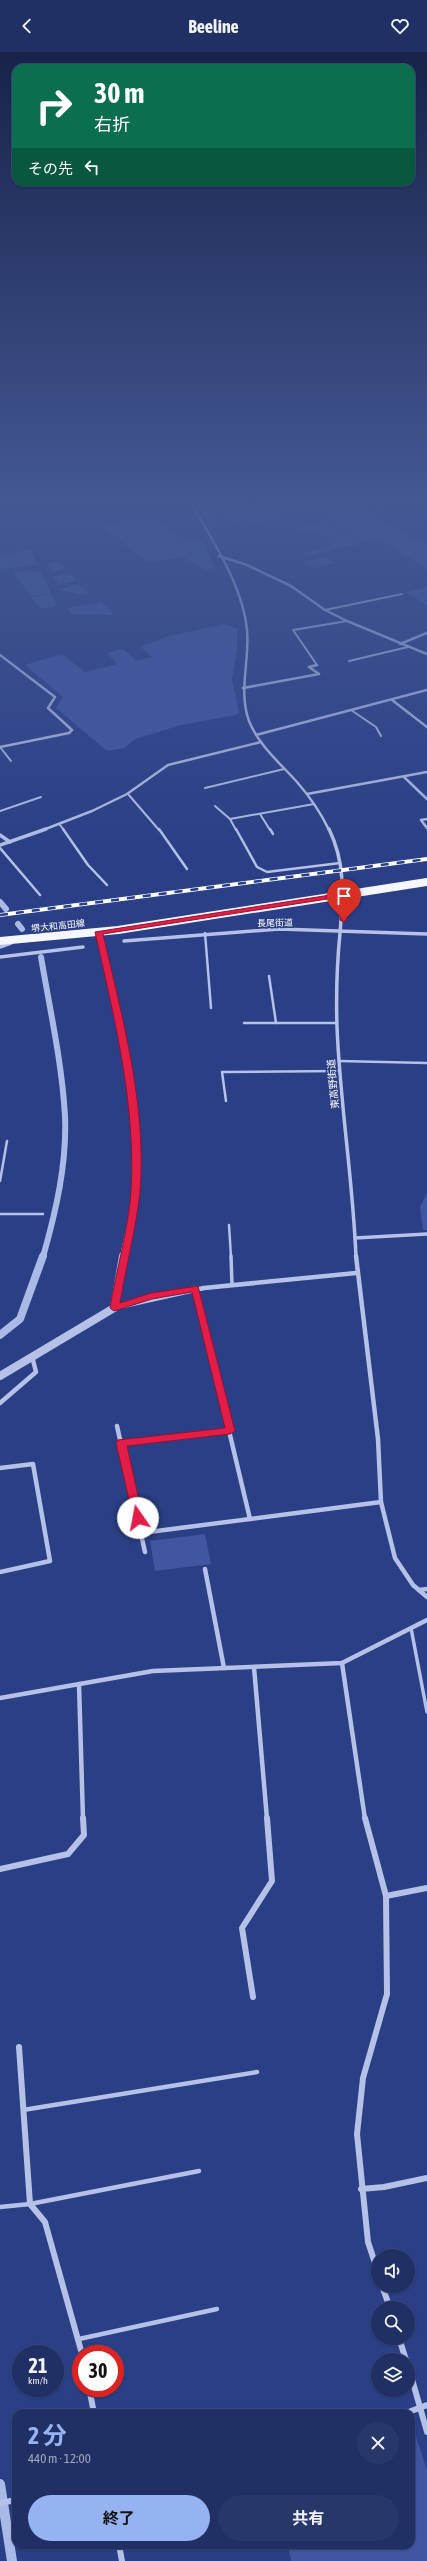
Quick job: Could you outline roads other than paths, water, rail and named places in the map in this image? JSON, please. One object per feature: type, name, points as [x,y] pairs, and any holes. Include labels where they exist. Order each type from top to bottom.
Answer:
[{"type":"main road","name":"堺大和高田線","points":[[0,941],[99,932],[427,882]]},
{"type":"street","name":"東高野街道","points":[[246,623],[243,688],[248,719],[261,742],[314,804],[330,831],[342,863],[344,920],[340,931],[337,1023],[339,1061],[355,1238],[356,1273],[378,1440],[381,1502],[395,1558],[419,1590],[427,1597]]},
{"type":"street","points":[[352,623],[408,648],[427,654]]},
{"type":"street","points":[[399,644],[427,633]]},
{"type":"street","points":[[0,656],[55,697],[48,708],[72,730],[69,733],[0,747]]},
{"type":"street","points":[[243,688],[319,674],[308,667],[318,665]]},
{"type":"street","points":[[256,735],[427,690]]},
{"type":"street","points":[[392,700],[427,727]]},
{"type":"street","points":[[0,847],[94,811],[146,783],[154,773],[168,765],[261,742]]},
{"type":"street","points":[[307,794],[427,772]]},
{"type":"street","points":[[404,777],[427,799]]},
{"type":"street","points":[[427,819],[421,820],[427,828]]},
{"type":"street","points":[[0,835],[10,842]]},
{"type":"street","name":"長尾街道","points":[[124,941],[205,933],[279,929],[427,934]]},
{"type":"street","points":[[99,932],[122,1036],[130,1082],[136,1142],[135,1192],[114,1308]]},
{"type":"street","points":[[0,947],[20,940]]},
{"type":"street","points":[[0,957],[84,947]]},
{"type":"street","points":[[355,1238],[427,1234]]},
{"type":"street","points":[[0,1376],[32,1355],[114,1308],[151,1296],[195,1288],[356,1273]]},
{"type":"street","points":[[195,1288],[250,1519]]},
{"type":"street","points":[[0,1402],[36,1372],[32,1355]]},
{"type":"street","points":[[117,1426],[145,1552]]},
{"type":"street","points":[[121,1443],[230,1431]]},
{"type":"street","points":[[0,1468],[33,1464],[50,1560],[0,1572]]},
{"type":"street","points":[[141,1533],[381,1502]]},
{"type":"street","points":[[205,1569],[224,1668]]},
{"type":"street","points":[[419,1590],[427,1589]]},
{"type":"street","points":[[0,1698],[153,1671],[342,1663],[427,1620]]},
{"type":"street","points":[[342,1663],[363,1811],[386,1896],[387,1994],[363,2078],[357,2134],[361,2189],[368,2242],[371,2251]]},
{"type":"street","points":[[253,1997],[242,1928],[272,1881],[254,1667]]},
{"type":"street","points":[[0,1869],[68,1854],[84,1834],[79,1684]]},
{"type":"street","points":[[386,1896],[427,1888]]},
{"type":"street","points":[[19,2047],[30,2204],[45,2222],[80,2345]]},
{"type":"street","points":[[361,2189],[384,2187],[427,2178]]},
{"type":"street","points":[[415,2384],[424,2407],[427,2432]]},
{"type":"street","points":[[91,2397],[93,2409]]},
{"type":"street","points":[[0,2503],[12,2501]]},
{"type":"street","points":[[120,2549],[122,2561]]},
{"type":"lane","points":[[318,665],[293,630],[334,623]]},
{"type":"lane","points":[[349,661],[408,648]]},
{"type":"lane","points":[[351,710],[376,727],[380,736]]},
{"type":"lane","points":[[0,747],[11,761]]},
{"type":"lane","points":[[205,788],[284,769]]},
{"type":"lane","points":[[128,794],[169,841],[187,869]]},
{"type":"lane","points":[[0,811],[41,797]]},
{"type":"lane","points":[[230,819],[314,804]]},
{"type":"lane","points":[[215,806],[230,819],[257,867],[267,872],[342,863]]},
{"type":"lane","points":[[260,814],[273,834]]},
{"type":"lane","points":[[60,824],[88,865],[107,885]]},
{"type":"lane","points":[[0,847],[40,895]]},
{"type":"lane","points":[[205,933],[211,1008]]},
{"type":"lane","points":[[269,976],[276,1023]]},
{"type":"lane","points":[[244,1023],[337,1023]]},
{"type":"lane","points":[[339,1061],[427,1063]]},
{"type":"lane","points":[[226,1102],[222,1072],[340,1071]]},
{"type":"lane","points":[[0,1181],[7,1141]]},
{"type":"lane","points":[[0,1214],[44,1214]]},
{"type":"lane","points":[[229,1225],[232,1285]]},
{"type":"lane","points":[[411,1628],[427,1712]]},
{"type":"lane","points":[[23,2110],[257,2072]]},
{"type":"lane","points":[[0,2207],[30,2204],[199,2171]]},
{"type":"lane","points":[[79,2339],[217,2308]]},
{"type":"waterway","points":[[0,902],[6,909]]},
{"type":"waterway","points":[[18,924],[22,929]]},
{"type":"waterway","points":[[41,957],[55,1036],[65,1116],[64,1152],[60,1187],[43,1257]]},
{"type":"waterway","points":[[0,1335],[20,1319],[43,1256]]},
{"type":"waterway","points":[[0,2484],[12,2561]]},
{"type":"railway","points":[[0,915],[427,859]]}]
